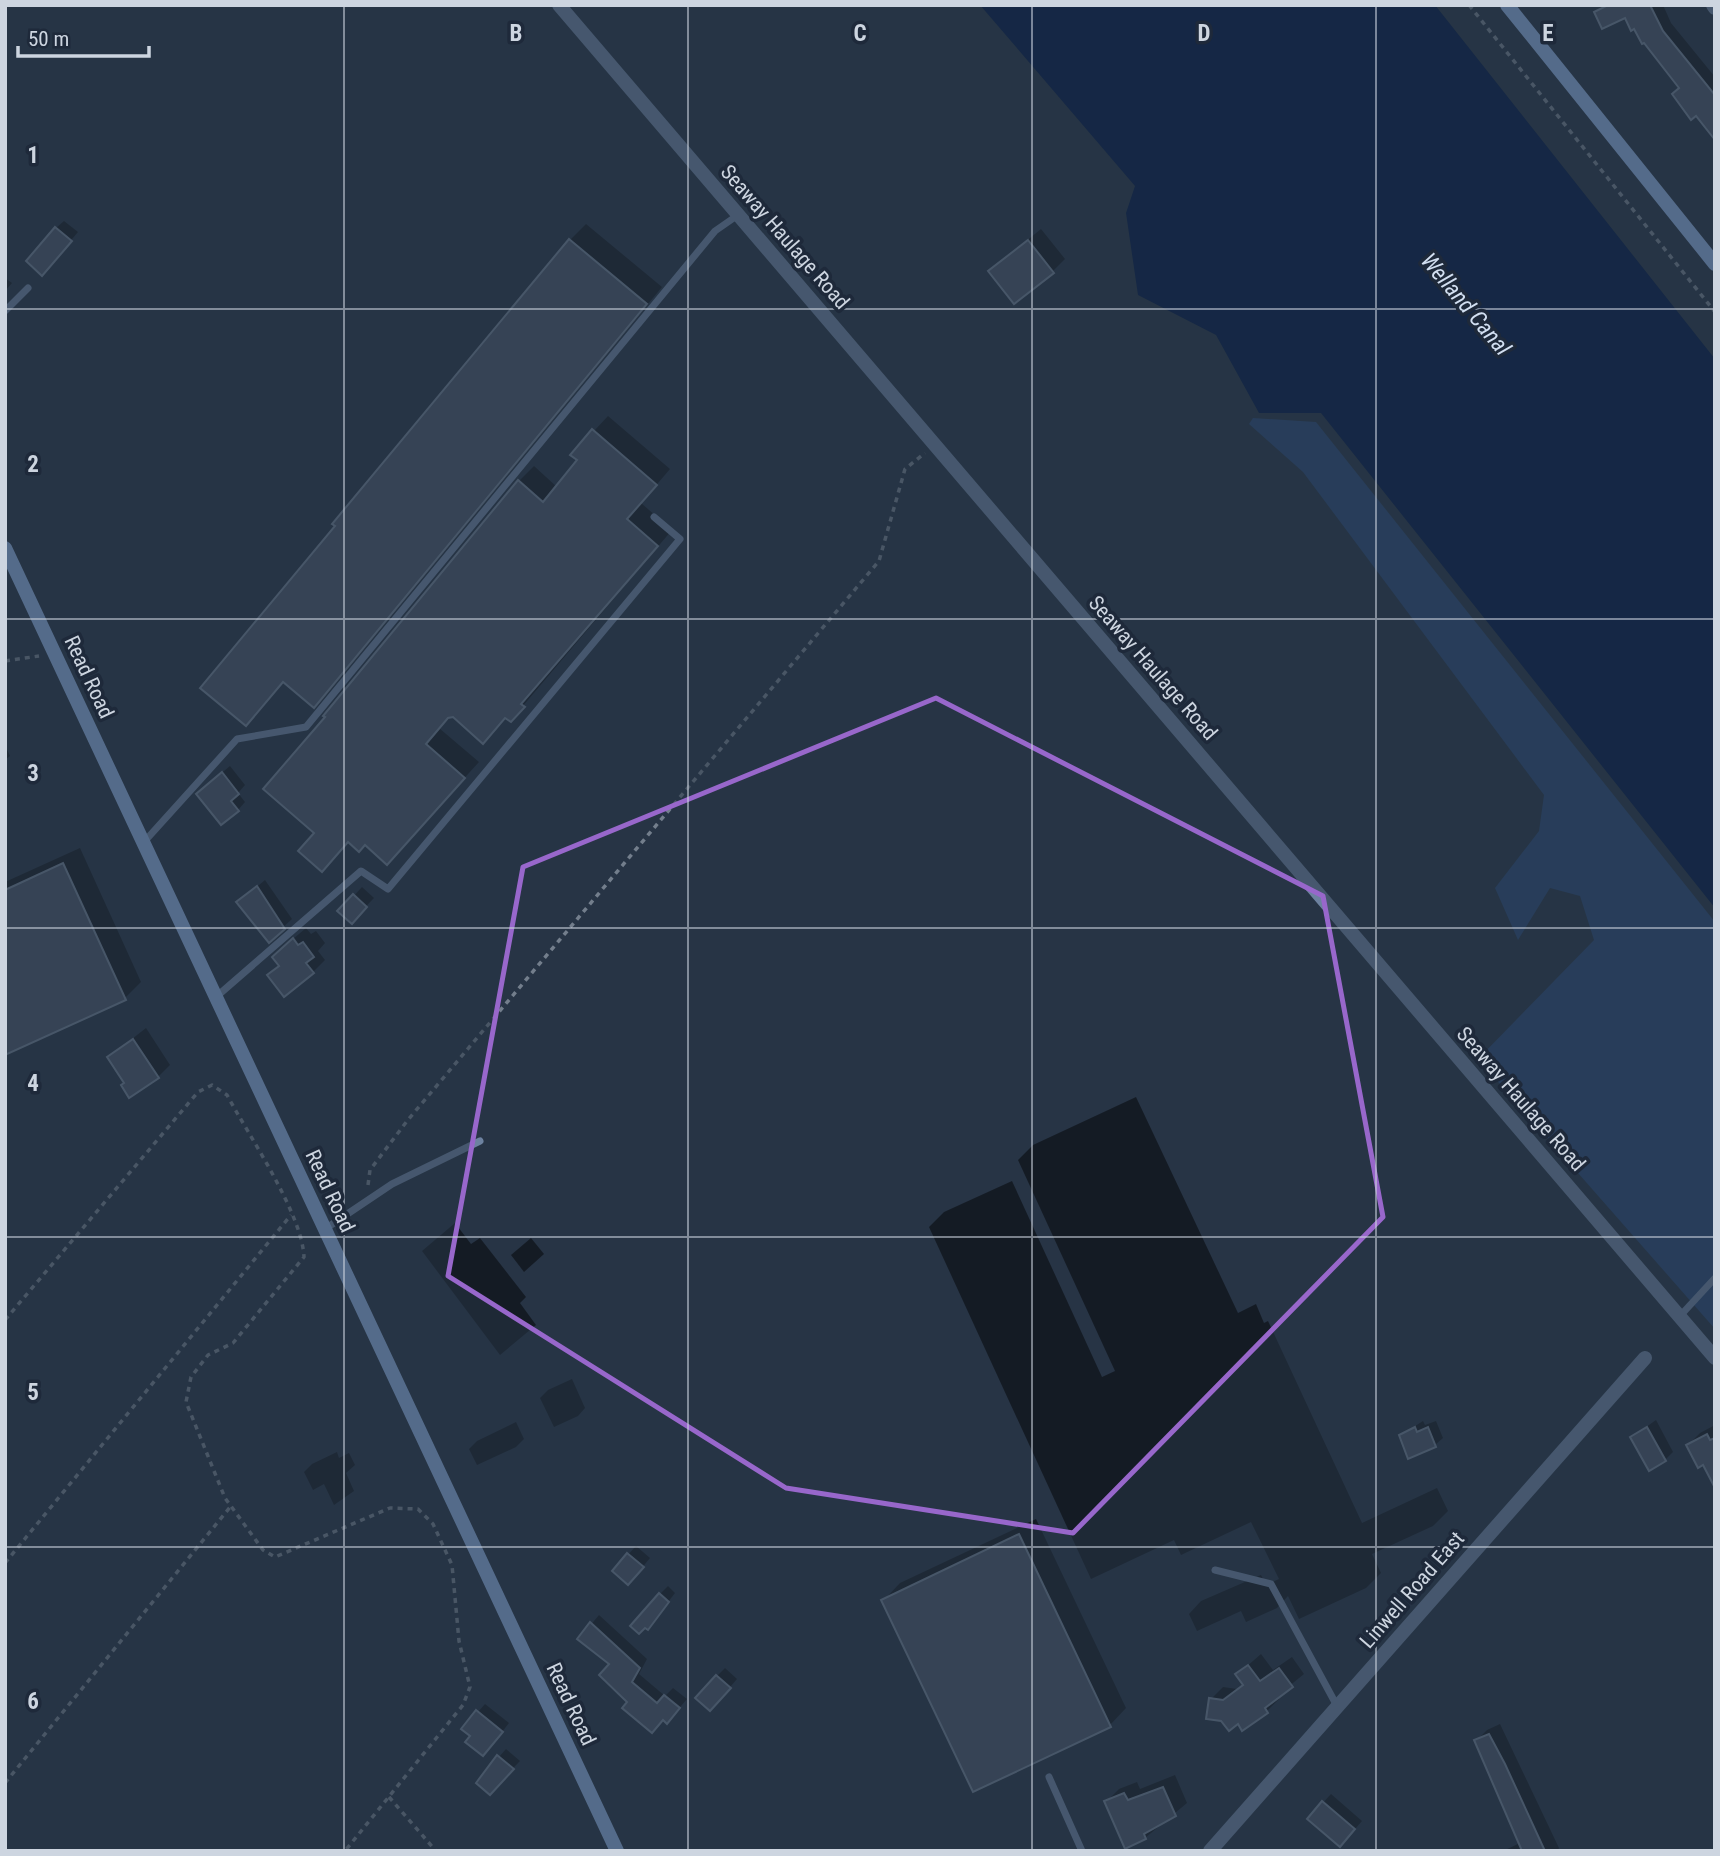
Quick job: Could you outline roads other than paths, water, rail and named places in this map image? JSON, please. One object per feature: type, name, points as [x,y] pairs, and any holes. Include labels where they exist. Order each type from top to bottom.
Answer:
[{"type":"street","name":"Seaway Haulage Road","points":[[559,5],[1715,1358]]},
{"type":"street","points":[[1507,5],[1715,264]]},
{"type":"street","name":"Read Road","points":[[5,548],[617,1851]]},
{"type":"street","name":"Linwell Road East","points":[[1210,1851],[1645,1358]]},
{"type":"lane","points":[[144,842],[237,739],[306,727],[715,231],[738,215]]},
{"type":"lane","points":[[5,311],[28,288]]},
{"type":"lane","points":[[216,997],[361,871],[388,889],[680,539],[654,517]]},
{"type":"lane","points":[[325,1229],[392,1184],[480,1140]]},
{"type":"lane","points":[[1679,1317],[1715,1278]]},
{"type":"lane","points":[[1215,1570],[1271,1584],[1337,1707]]},
{"type":"lane","points":[[1049,1777],[1082,1851]]},
{"type":"water","name":"Welland Canal","points":[[980,5],[1435,5],[1715,359],[1715,908],[1321,413],[1259,413],[1216,335],[1138,295],[1126,213],[1135,186]]}]
